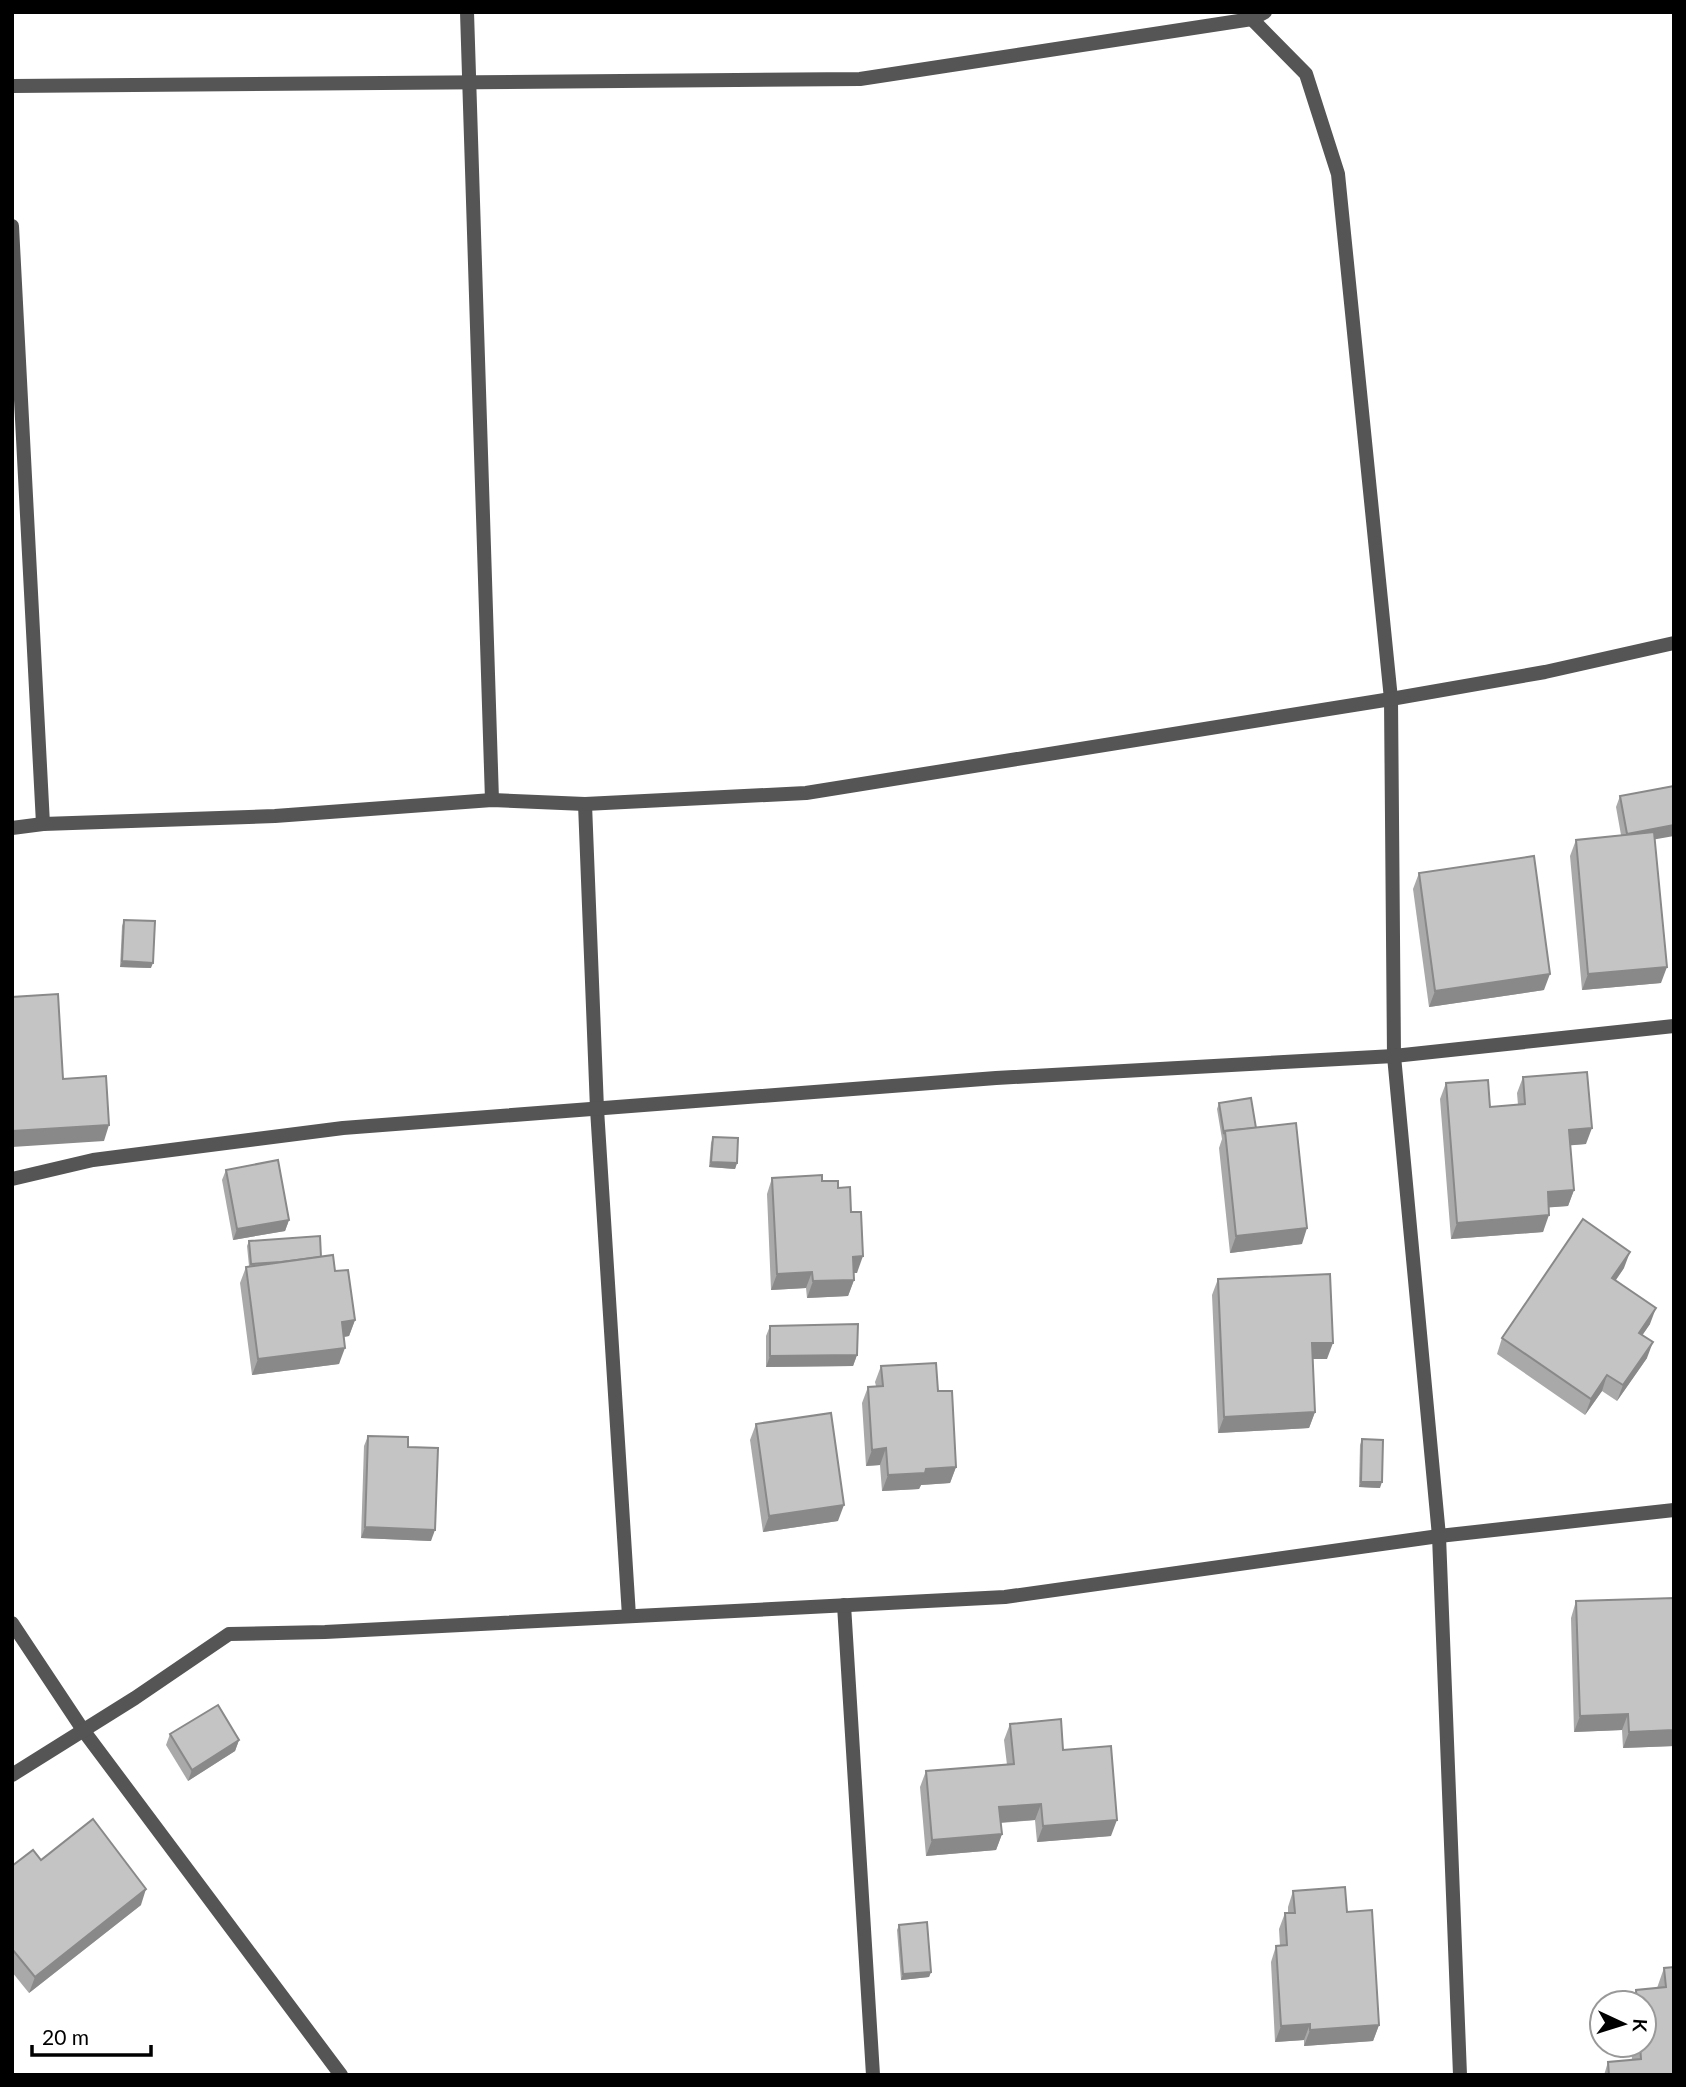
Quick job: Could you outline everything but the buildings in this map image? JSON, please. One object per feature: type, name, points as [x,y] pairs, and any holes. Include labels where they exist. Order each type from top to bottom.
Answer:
[{"type":"street","points":[[467,12],[492,800]]},
{"type":"street","points":[[12,86],[860,79],[1254,15],[1306,74],[1338,174],[1391,699],[1394,1056],[1439,1536],[1456,2074]]},
{"type":"street","points":[[12,226],[43,824]]},
{"type":"street","points":[[12,828],[43,824],[275,816],[492,800],[584,804],[806,793],[1391,699],[1545,672],[1674,643]]},
{"type":"street","points":[[584,804],[597,1109],[629,1616]]},
{"type":"street","points":[[12,1179],[93,1160],[343,1128],[996,1079],[1394,1056],[1674,1026]]},
{"type":"street","points":[[12,1775],[229,1634],[325,1632],[1005,1597],[1439,1536],[1674,1510]]},
{"type":"street","points":[[844,1605],[873,2075]]},
{"type":"street","points":[[12,1623],[83,1730],[341,2075]]}]
